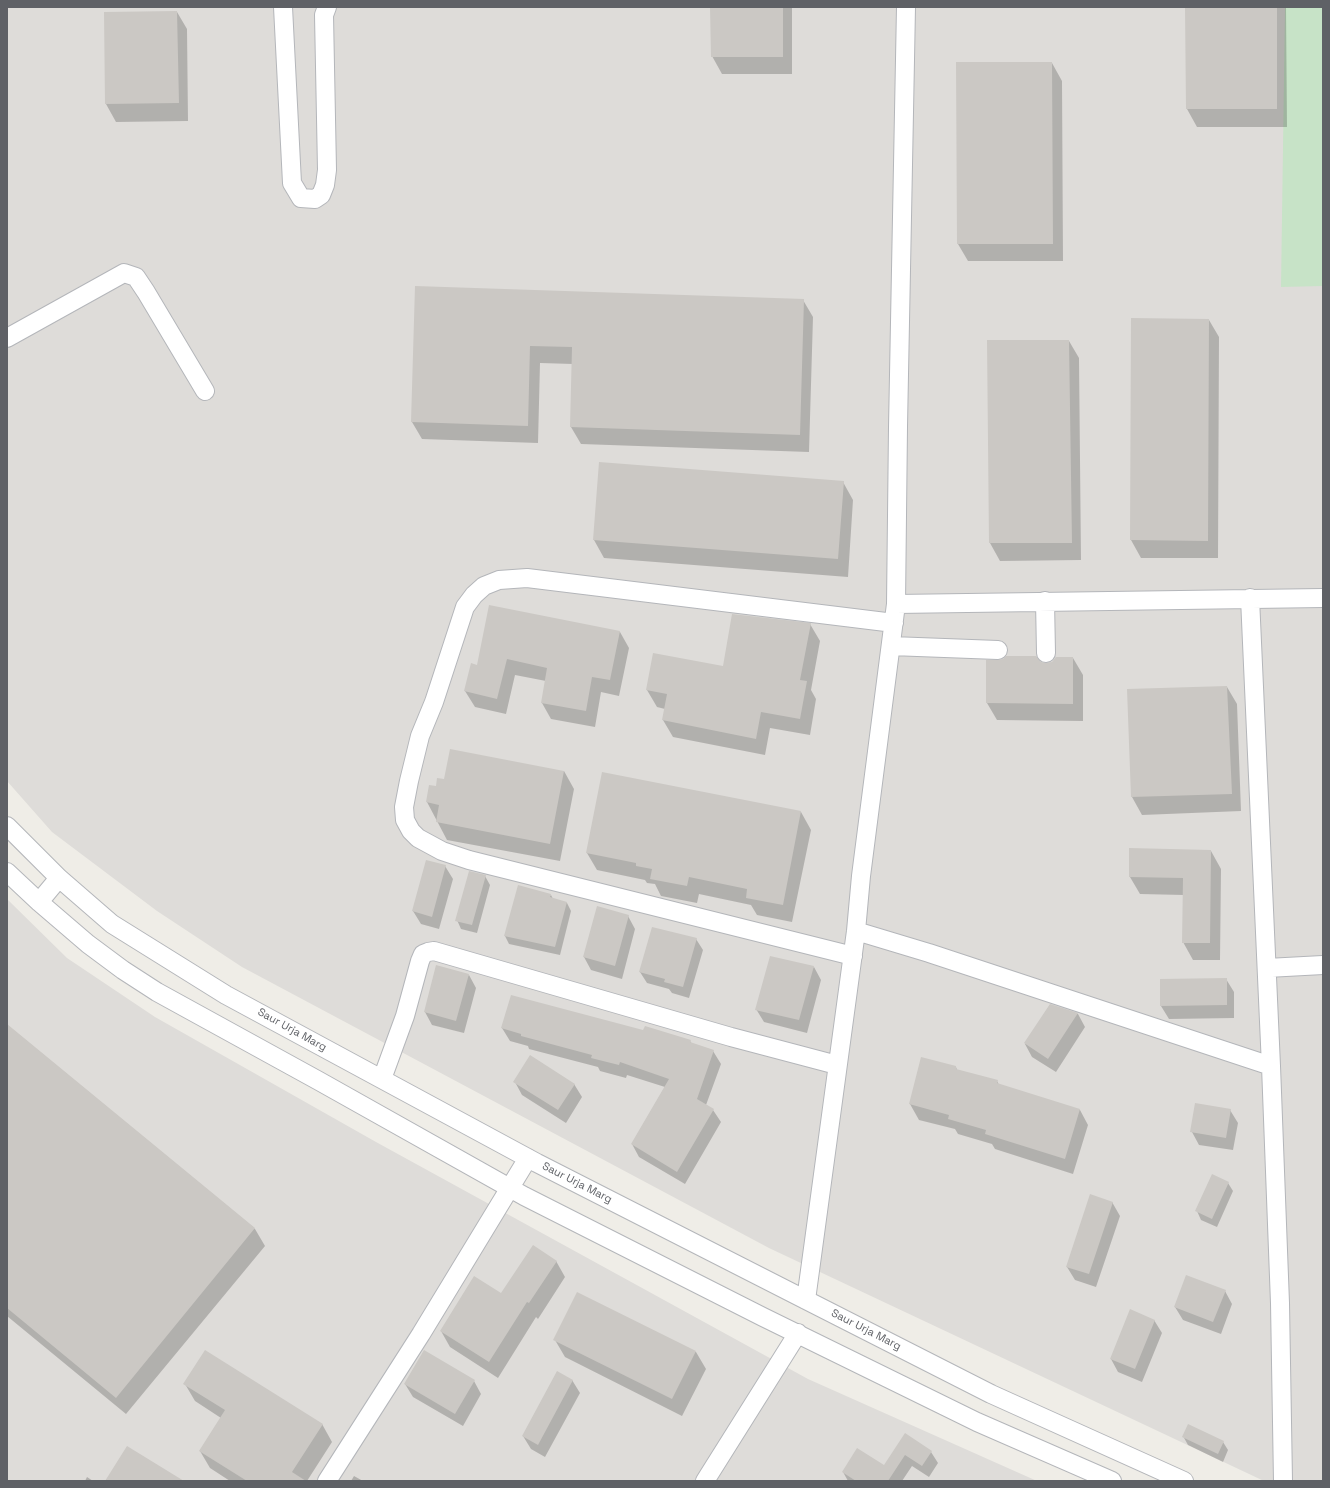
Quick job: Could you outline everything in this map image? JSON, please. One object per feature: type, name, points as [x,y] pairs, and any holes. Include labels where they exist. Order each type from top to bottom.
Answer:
[{"type":"street","points":[[283,7],[292,183],[301,198],[315,200],[321,195],[325,185],[327,170],[324,15],[327,7]]},
{"type":"street","points":[[806,1300],[853,956],[861,876],[896,604],[906,7]]},
{"type":"street","points":[[7,338],[124,273],[136,277],[205,391]]},
{"type":"street","points":[[853,956],[469,860],[442,851],[418,838],[411,831],[405,820],[404,807],[410,774],[420,736],[434,702],[465,607],[474,594],[484,586],[499,580],[527,578],[894,623]]},
{"type":"street","points":[[1250,598],[1267,968],[1280,1303],[1283,1481]]},
{"type":"street","points":[[896,604],[1323,598]]},
{"type":"street","points":[[1045,601],[1046,653]]},
{"type":"street","points":[[891,646],[998,650]]},
{"type":"street","name":"Saur Urja Marg","points":[[7,826],[59,878],[113,924],[226,995],[528,1158],[991,1394],[1184,1481]]},
{"type":"street","points":[[7,872],[88,944],[122,970],[157,992],[510,1188],[624,1247],[977,1422],[1112,1481]]},
{"type":"street","points":[[39,902],[59,878]]},
{"type":"street","points":[[856,931],[936,955],[1271,1066]]},
{"type":"street","points":[[382,1079],[405,1016],[420,961],[423,954],[428,952],[434,952],[731,1037],[838,1065]]},
{"type":"street","points":[[1267,968],[1323,965]]},
{"type":"street","points":[[327,1481],[421,1334],[528,1158]]},
{"type":"street","points":[[706,1481],[798,1333]]},
{"type":"shaded area","points":[[7,7],[1323,7],[1323,1481],[1264,1481],[769,1248],[242,967],[157,911],[52,832],[7,781]]},
{"type":"shaded area","points":[[7,899],[67,958],[155,1017],[376,1142],[808,1379],[1037,1481],[7,1481]]},
{"type":"green space","points":[[1285,7],[1323,7],[1323,286],[1281,287]]},
{"type":"building","points":[[710,7],[783,7],[783,57],[711,57]]},
{"type":"building","points":[[1185,7],[1277,7],[1277,109],[1186,109]]},
{"type":"building","points":[[177,11],[179,103],[105,104],[104,12]]},
{"type":"building","points":[[956,62],[1052,62],[1053,244],[957,244]]},
{"type":"building","points":[[415,286],[804,299],[800,435],[570,427],[572,347],[530,346],[528,426],[411,422]]},
{"type":"building","points":[[1131,318],[1209,319],[1208,541],[1130,540]]},
{"type":"building","points":[[987,340],[1069,340],[1072,543],[989,543]]},
{"type":"building","points":[[599,462],[844,481],[838,559],[593,540]]},
{"type":"building","points":[[489,605],[620,631],[610,680],[592,677],[586,711],[541,703],[547,668],[507,659],[497,699],[464,691],[471,663],[477,665]]},
{"type":"building","points":[[732,614],[811,623],[800,680],[807,681],[800,719],[761,712],[756,739],[662,720],[667,694],[646,690],[653,653],[723,666]]},
{"type":"building","points":[[1006,656],[1036,656],[1041,662],[1046,663],[1052,662],[1056,657],[1073,657],[1073,704],[986,703],[986,660],[1003,659]]},
{"type":"building","points":[[1227,686],[1232,794],[1131,797],[1127,689]]},
{"type":"building","points":[[450,749],[564,771],[550,844],[436,822],[439,805],[426,802],[429,785],[436,786],[437,778],[444,779]]},
{"type":"building","points":[[602,772],[801,811],[783,905],[746,898],[747,889],[689,877],[687,886],[650,879],[652,869],[636,866],[636,863],[586,853]]},
{"type":"building","points":[[1129,848],[1211,850],[1210,943],[1182,943],[1183,878],[1129,877]]},
{"type":"building","points":[[426,860],[446,865],[432,917],[412,911]]},
{"type":"building","points":[[469,871],[486,875],[472,925],[455,921]]},
{"type":"building","points":[[518,885],[551,894],[550,897],[567,902],[555,947],[504,936]]},
{"type":"building","points":[[597,906],[629,915],[615,966],[583,957]]},
{"type":"building","points":[[652,927],[697,938],[683,987],[664,982],[665,979],[639,972]]},
{"type":"building","points":[[770,956],[814,966],[799,1020],[755,1010]]},
{"type":"building","points":[[436,965],[469,974],[456,1021],[424,1012]]},
{"type":"building","points":[[1227,978],[1227,1005],[1160,1006],[1160,979]]},
{"type":"building","points":[[511,995],[643,1030],[645,1026],[691,1040],[690,1042],[714,1050],[697,1099],[714,1109],[677,1172],[631,1144],[669,1079],[620,1062],[619,1065],[591,1058],[592,1055],[521,1036],[521,1034],[501,1028]]},
{"type":"building","points":[[1050,1004],[1078,1013],[1048,1059],[1024,1043]]},
{"type":"building","points":[[7,1024],[255,1228],[116,1398],[7,1308]]},
{"type":"building","points":[[530,1055],[575,1084],[558,1110],[513,1082]]},
{"type":"building","points":[[921,1057],[956,1066],[956,1069],[998,1080],[997,1083],[1080,1109],[1065,1159],[985,1134],[986,1130],[948,1119],[949,1115],[909,1104]]},
{"type":"building","points":[[1195,1103],[1231,1109],[1226,1138],[1190,1132]]},
{"type":"building","points":[[1212,1174],[1229,1182],[1212,1219],[1195,1211]]},
{"type":"building","points":[[1090,1194],[1113,1202],[1089,1274],[1066,1267]]},
{"type":"building","points":[[533,1245],[557,1261],[529,1303],[527,1302],[489,1362],[440,1331],[474,1276],[501,1293]]},
{"type":"building","points":[[1186,1275],[1226,1290],[1213,1322],[1174,1307]]},
{"type":"building","points":[[577,1292],[696,1351],[672,1399],[553,1340]]},
{"type":"building","points":[[1130,1309],[1155,1320],[1135,1369],[1110,1359]]},
{"type":"building","points":[[205,1350],[323,1424],[292,1472],[306,1481],[247,1481],[199,1451],[225,1410],[183,1384]]},
{"type":"building","points":[[424,1350],[475,1380],[455,1414],[404,1384]]},
{"type":"building","points":[[557,1371],[573,1380],[538,1445],[522,1436]]},
{"type":"building","points":[[1188,1424],[1224,1441],[1218,1454],[1182,1437]]},
{"type":"building","points":[[905,1433],[932,1451],[922,1466],[905,1455],[888,1481],[856,1481],[842,1472],[857,1448],[884,1465]]},
{"type":"building","points":[[127,1446],[184,1481],[105,1481]]}]
